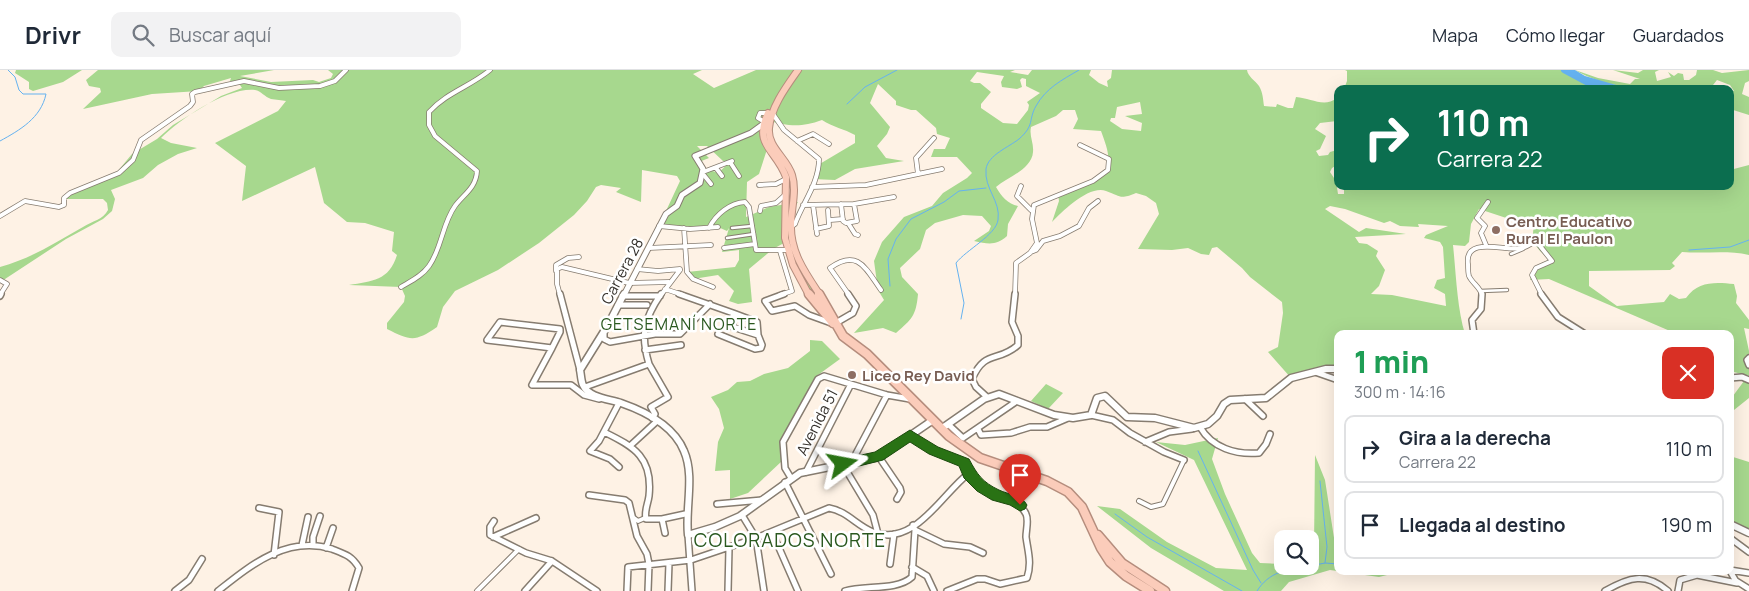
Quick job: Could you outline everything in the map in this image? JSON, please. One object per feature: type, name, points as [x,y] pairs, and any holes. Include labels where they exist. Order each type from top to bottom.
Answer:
[{"type":"highway","points":[[791,70],[771,114],[767,129],[769,137],[787,163],[793,179],[790,227],[794,250],[834,324],[843,336],[866,353],[933,420],[945,427],[954,441],[980,458],[1014,472],[1048,481],[1067,492],[1084,509],[1098,544],[1111,563],[1150,591]]},
{"type":"highway","points":[[798,70],[762,126],[765,144],[782,166],[786,179],[784,251],[815,302],[834,324]]},
{"type":"highway","points":[[1094,530],[1122,563],[1165,591]]},
{"type":"street","points":[[0,216],[26,200],[36,201],[53,208],[60,207],[64,205],[64,198],[70,193],[104,181],[124,171],[138,153],[141,140],[188,108],[193,102],[192,96],[195,92],[244,81],[279,88],[320,86],[335,81],[346,70]]},
{"type":"street","points":[[402,287],[429,267],[447,222],[456,206],[476,183],[477,171],[435,136],[429,125],[430,112],[444,96],[477,80],[490,70]]},
{"type":"street","points":[[771,114],[780,126],[819,159],[820,166],[812,187],[795,224],[790,227]]},
{"type":"street","points":[[711,184],[695,156],[751,133],[762,126]]},
{"type":"street","points":[[797,141],[813,134],[829,144]]},
{"type":"street","points":[[918,174],[916,158],[934,138]]},
{"type":"street","points":[[1031,210],[1038,202],[1087,183],[1107,171],[1109,159],[1080,145]]},
{"type":"street","points":[[703,173],[731,161],[739,176]]},
{"type":"street","points":[[716,168],[722,176]]},
{"type":"street","points":[[812,187],[866,186],[942,169]]},
{"type":"street","name":"Carrera 28","points":[[580,370],[604,332],[666,214],[677,206],[682,195],[699,185],[703,173]]},
{"type":"street","points":[[759,186],[776,184],[786,179]]},
{"type":"street","points":[[760,211],[761,206],[776,203],[786,192],[776,184]]},
{"type":"street","points":[[1021,186],[1017,196],[1031,210],[1037,243],[1030,253]]},
{"type":"street","points":[[803,205],[854,204],[894,197]]},
{"type":"street","points":[[710,228],[714,220],[733,204],[744,201],[748,204],[755,244],[758,250],[784,251],[792,292],[765,301],[770,311],[775,312],[796,307],[809,316],[834,324],[852,313],[856,306],[830,270],[830,267],[852,259],[858,260],[881,290]]},
{"type":"street","points":[[987,397],[976,387],[972,379],[976,367],[981,361],[1005,354],[1018,345],[1019,338],[1012,324],[1015,299],[1013,277],[1016,263],[1036,250],[1043,241],[1060,236],[1079,226],[1089,208],[1098,201]]},
{"type":"street","points":[[1486,245],[1481,233],[1485,226],[1477,218],[1488,202]]},
{"type":"street","points":[[776,203],[785,210]]},
{"type":"street","points":[[840,204],[844,222],[848,223],[855,234],[858,235]]},
{"type":"street","points":[[848,223],[858,221],[854,204]]},
{"type":"street","points":[[812,205],[817,234]]},
{"type":"street","points":[[816,229],[829,226],[828,210]]},
{"type":"street","points":[[830,220],[843,219]]},
{"type":"street","points":[[659,226],[684,228],[718,227]]},
{"type":"street","points":[[732,228],[752,226]]},
{"type":"street","points":[[684,228],[686,268],[693,279],[712,287]]},
{"type":"street","points":[[727,238],[754,234]]},
{"type":"street","points":[[1511,254],[1536,241],[1541,244],[1542,250],[1552,261],[1536,268],[1532,275],[1539,283],[1539,289],[1560,321],[1577,330]]},
{"type":"street","points":[[724,248],[755,244]]},
{"type":"street","points":[[649,248],[711,245]]},
{"type":"street","points":[[1473,330],[1472,320],[1481,309],[1481,291],[1469,276],[1467,259],[1473,250],[1486,245],[1511,249],[1523,248]]},
{"type":"street","points":[[579,256],[556,265],[556,280],[583,385],[603,399]]},
{"type":"street","points":[[556,270],[562,267],[629,283],[669,282]]},
{"type":"street","points":[[637,269],[658,271],[686,268]]},
{"type":"street","points":[[631,445],[654,420],[656,414],[651,407],[668,397],[648,364],[643,336],[645,323],[660,296],[680,270]]},
{"type":"street","points":[[0,280],[7,284],[0,296]]},
{"type":"street","points":[[665,289],[757,322],[758,335],[762,345],[758,349],[718,334]]},
{"type":"street","points":[[1481,291],[1507,290]]},
{"type":"street","points":[[622,296],[660,296]]},
{"type":"street","points":[[604,332],[604,339],[610,342],[643,336],[680,334],[710,304]]},
{"type":"street","points":[[618,305],[647,305]]},
{"type":"street","points":[[731,312],[735,329],[758,335]]},
{"type":"street","points":[[552,348],[487,340],[499,322],[560,329],[552,348],[532,384],[583,385],[648,364]]},
{"type":"street","points":[[645,350],[681,345]]},
{"type":"street","points":[[1749,358],[1747,360],[1749,365]]},
{"type":"street","points":[[1145,442],[1169,432],[1208,424],[1224,404],[1230,400],[1266,398],[1291,378],[1314,371],[1334,369]]},
{"type":"street","points":[[1314,371],[1334,378]]},
{"type":"street","points":[[831,574],[788,480],[785,468],[784,442],[818,379],[821,377],[887,395],[911,399]]},
{"type":"street","points":[[1734,378],[1749,380]]},
{"type":"street","name":"Avenida 51","points":[[806,472],[851,384]]},
{"type":"street","points":[[571,385],[581,395],[588,398],[603,399],[638,410],[654,420],[675,438],[684,451],[688,470],[685,514],[691,560],[692,591]]},
{"type":"street","points":[[1017,401],[963,438],[945,427],[994,394],[1001,394],[1048,412],[1069,417],[1091,415],[1113,420],[1145,442],[1184,460],[1163,504],[1156,507],[1148,507],[1139,501]]},
{"type":"street","points":[[851,462],[887,395]]},
{"type":"street","points":[[1091,415],[1097,398],[1105,396],[1127,417],[1155,418],[1197,427],[1212,442],[1242,453],[1259,453],[1266,444],[1270,434]]},
{"type":"street","points":[[1244,398],[1263,416]]},
{"type":"street","points":[[619,403],[604,432],[590,451],[610,459],[619,467]]},
{"type":"street","points":[[978,429],[981,435],[985,437],[1007,434],[1030,427],[1047,427],[1069,417]]},
{"type":"street","points":[[688,535],[715,528],[742,515],[788,480],[806,472],[879,457],[933,420]]},
{"type":"street","points":[[604,432],[631,445],[641,454],[649,472],[650,496],[645,518],[643,521],[638,521],[632,516]]},
{"type":"street","points":[[910,435],[934,451],[964,462],[968,474],[997,496],[1018,502],[1027,516],[1026,534],[1030,554],[1029,575],[1020,581],[1009,583],[1000,584],[982,579],[966,582],[947,591]]},
{"type":"street","points":[[879,457],[900,488],[901,492],[897,499]]},
{"type":"street","points":[[843,464],[864,498],[881,534]]},
{"type":"street","points":[[627,591],[628,567],[691,560],[756,538],[830,508],[837,509],[852,520],[881,534],[894,534],[914,527],[935,510],[961,479],[968,474]]},
{"type":"street","points":[[588,495],[625,500],[629,503],[637,536],[647,554],[649,564],[648,591]]},
{"type":"street","points":[[717,504],[763,500]]},
{"type":"street","points":[[259,508],[278,512],[274,555]]},
{"type":"street","points":[[645,518],[648,520],[662,519],[685,514]]},
{"type":"street","points":[[742,515],[756,538],[764,591]]},
{"type":"street","points":[[313,545],[313,537],[320,516]]},
{"type":"street","points":[[302,545],[308,517]]},
{"type":"street","points":[[493,537],[536,518]]},
{"type":"street","points":[[662,519],[665,534]]},
{"type":"street","points":[[494,521],[490,527],[490,535],[519,549],[552,561],[597,591]]},
{"type":"street","points":[[1734,526],[1749,533]]},
{"type":"street","points":[[914,527],[944,544],[970,547],[983,553]]},
{"type":"street","points":[[845,591],[853,589],[893,589],[908,584],[912,577],[914,527]]},
{"type":"street","points":[[326,548],[333,528]]},
{"type":"street","points":[[772,532],[798,591]]},
{"type":"street","points":[[890,564],[894,534]]},
{"type":"street","points":[[1734,541],[1749,552]]},
{"type":"street","points":[[218,591],[259,561],[294,546],[302,545],[326,548],[352,557],[359,568],[352,591]]},
{"type":"street","points":[[728,591],[729,548]]},
{"type":"street","points":[[477,591],[519,549]]},
{"type":"street","points":[[175,591],[189,580],[202,559]]},
{"type":"street","points":[[525,591],[552,561]]},
{"type":"street","points":[[668,591],[670,563]]},
{"type":"street","points":[[912,567],[927,576],[934,591]]},
{"type":"street","points":[[1734,571],[1748,572]]},
{"type":"street","points":[[1733,575],[1738,582],[1749,590]]},
{"type":"street","points":[[1678,591],[1680,580],[1691,576],[1712,576],[1732,583],[1738,582]]},
{"type":"street","points":[[1605,591],[1619,582],[1647,579],[1654,580],[1668,591]]},
{"type":"green space","points":[[16,70],[82,70],[63,82],[33,91],[29,89],[29,82],[15,73]]},
{"type":"green space","points":[[98,70],[274,70],[240,76],[271,82],[313,80],[319,82],[331,78],[333,74],[328,70],[702,70],[693,74],[714,88],[756,70],[1015,70],[1010,72],[1028,75],[1032,70],[1091,70],[1089,75],[1108,87],[1107,81],[1111,78],[1112,70],[1247,70],[1260,89],[1264,106],[1276,107],[1277,104],[1293,108],[1296,97],[1317,102],[1334,100],[1334,121],[1320,123],[1315,129],[1326,136],[1320,149],[1316,151],[1319,156],[1328,155],[1334,151],[1334,167],[1330,172],[1334,178],[1334,190],[1337,190],[1338,194],[1344,194],[1344,190],[1734,190],[1734,169],[1749,165],[1749,255],[1682,252],[1672,263],[1675,266],[1670,270],[1589,271],[1589,286],[1617,306],[1664,302],[1670,294],[1679,299],[1686,298],[1696,288],[1707,284],[1734,284],[1737,296],[1736,303],[1749,320],[1749,329],[1744,328],[1749,351],[1749,376],[1734,372],[1734,330],[1668,330],[1549,279],[1530,280],[1534,267],[1550,259],[1542,253],[1534,242],[1534,227],[1479,209],[1471,224],[1469,242],[1465,246],[1453,245],[1458,302],[1464,330],[1334,330],[1334,369],[1291,378],[1268,352],[1278,347],[1283,313],[1282,302],[1250,277],[1217,247],[1212,248],[1209,255],[1201,254],[1188,248],[1172,250],[1138,249],[1159,214],[1156,203],[1146,196],[1136,193],[1123,197],[1099,190],[1084,195],[1052,222],[1059,201],[1058,195],[1087,183],[1107,171],[1108,155],[1101,131],[1073,129],[1078,119],[1075,110],[1063,110],[1056,116],[1031,127],[1032,158],[1024,168],[996,187],[1005,199],[1018,206],[1008,224],[1007,236],[992,243],[974,241],[989,231],[991,226],[982,216],[963,215],[935,223],[926,230],[920,249],[900,268],[902,277],[918,294],[912,317],[896,333],[883,328],[854,333],[884,300],[878,290],[874,261],[882,242],[904,217],[932,206],[943,193],[972,173],[957,157],[931,157],[934,149],[945,149],[950,138],[937,134],[936,128],[916,110],[896,105],[896,101],[878,84],[870,103],[890,127],[877,146],[886,158],[904,161],[855,169],[835,180],[813,179],[818,165],[855,143],[855,135],[822,120],[794,125],[766,120],[773,127],[773,131],[759,174],[747,182],[746,217],[769,207],[798,202],[791,213],[795,248],[832,314],[815,300],[784,243],[773,249],[749,269],[752,302],[738,304],[729,301],[734,291],[718,275],[693,279],[687,272],[735,267],[739,260],[739,250],[722,252],[729,228],[727,231],[718,227],[697,229],[659,226],[680,181],[677,176],[642,170],[641,202],[616,192],[621,188],[601,185],[596,187],[587,201],[574,215],[539,243],[498,270],[455,291],[443,307],[437,327],[418,337],[408,338],[387,329],[387,323],[404,302],[405,296],[401,287],[349,285],[372,281],[389,270],[394,264],[397,255],[392,251],[394,232],[365,223],[347,222],[324,203],[315,167],[242,201],[246,166],[215,143],[278,111],[286,101],[271,99],[255,90],[244,90],[206,105],[221,96],[242,88],[240,85],[230,81],[231,78],[204,86],[199,91],[152,94],[83,109],[101,92],[100,88],[89,86],[86,80]],"holes":[[[977,72],[1004,76],[1001,82],[1002,87],[1017,89],[1022,87],[1020,80],[1022,78],[1026,79],[1026,86],[1040,93],[1027,102],[1029,105],[1028,110],[1017,124],[1003,123],[981,108],[981,104],[991,92],[980,83],[970,81]],[[1140,102],[1142,114],[1125,116],[1142,123],[1141,131],[1122,129],[1110,121],[1111,118],[1115,118],[1117,107]],[[697,146],[707,146],[723,161],[730,162],[718,173],[700,166],[699,162],[709,158]],[[1330,206],[1345,209],[1384,223],[1390,221],[1400,226],[1419,227],[1418,224],[1448,226],[1426,235],[1424,238],[1440,242],[1443,247],[1445,278],[1437,280],[1434,288],[1445,294],[1446,306],[1392,295],[1371,294],[1379,286],[1385,270],[1376,256],[1378,251],[1367,244],[1359,243],[1355,237],[1406,234],[1366,228],[1359,232],[1325,209]]]},
{"type":"green space","points":[[1345,70],[1565,70],[1582,81],[1596,85],[1346,85],[1347,71]]},
{"type":"green space","points":[[1575,70],[1598,78],[1630,84],[1635,79],[1640,79],[1613,70],[1638,73],[1643,70],[1659,70],[1655,72],[1657,81],[1671,77],[1668,72],[1674,76],[1678,73],[1683,74],[1684,80],[1689,80],[1696,75],[1697,70],[1713,70],[1722,73],[1749,70],[1749,81],[1745,83],[1742,94],[1749,97],[1749,115],[1734,110],[1734,85],[1717,80],[1713,85],[1615,85],[1591,78]]},
{"type":"green space","points":[[191,114],[161,138],[171,143],[197,148],[178,154],[158,165],[143,178],[111,190],[115,199],[112,211],[103,219],[66,239],[5,279],[0,279],[0,267],[33,255],[103,216],[108,210],[107,203],[103,199],[66,199],[68,195],[117,172],[132,154],[157,139],[173,125]]},
{"type":"green space","points":[[810,340],[822,341],[840,359],[818,375],[783,441],[782,461],[748,493],[730,499],[730,470],[715,471],[718,442],[724,428],[719,409],[711,397],[728,390],[737,382],[750,381],[764,374],[788,368],[810,351]]},
{"type":"green space","points":[[1749,378],[1749,398],[1734,410],[1734,395],[1744,381]]},
{"type":"green space","points":[[1046,384],[1063,393],[1048,409],[1031,401]]},
{"type":"green space","points":[[1218,438],[1212,459],[1225,494],[1252,553],[1260,563],[1274,564],[1274,575],[1313,575],[1289,582],[1281,591],[1224,591],[1151,548],[1097,506],[1120,509],[1167,542],[1216,568],[1247,570],[1194,460],[1156,442],[1185,445]]},
{"type":"green space","points":[[1315,455],[1325,480],[1334,538],[1334,571],[1319,573],[1319,530],[1314,530]]},
{"type":"green space","points":[[1734,457],[1749,462],[1749,531],[1734,525]]},
{"type":"green space","points":[[1365,575],[1387,575],[1379,577]]},
{"type":"water","points":[[1565,70],[1575,70],[1585,76],[1616,85],[1600,85]]},
{"type":"waterway","points":[[0,141],[22,128],[35,117],[46,94],[23,94],[19,90],[15,77],[8,70]]},
{"type":"waterway","points":[[847,104],[865,87],[897,70]]},
{"type":"waterway","points":[[961,319],[964,303],[956,263],[992,231],[998,220],[997,207],[987,183],[986,169],[988,164],[995,155],[1024,134],[1036,106],[1045,94],[1055,85],[1079,70]]},
{"type":"waterway","points":[[1564,70],[1592,85]]},
{"type":"waterway","points":[[890,286],[888,259],[896,239],[911,219],[944,202],[959,191],[986,188]]},
{"type":"waterway","points":[[1689,250],[1730,247],[1749,240]]},
{"type":"waterway","points":[[1198,451],[1253,570],[1261,583]]},
{"type":"waterway","points":[[1320,481],[1327,547],[1325,563]]},
{"type":"waterway","points":[[1115,514],[1147,537],[1242,591]]},
{"type":"waterway","points":[[1319,564],[1325,563]]},
{"type":"waterway","points":[[1325,563],[1334,564]]},
{"type":"waterway","points":[[1257,591],[1274,575]]},
{"type":"place","name":"Centro Educativo Rural El Paulon","points":[[1496,230]]},
{"type":"place","name":"Liceo Rey David","points":[[852,375]]},
{"type":"district","name":"GETSEMANÍ NORTE","points":[[679,324]]},
{"type":"district","name":"COLORADOS NORTE","points":[[790,540]]},
{"type":"route","points":[[843,464],[879,457],[910,435],[926,447],[964,462],[968,474],[982,487],[1004,499],[1018,502],[1020,505]]}]
